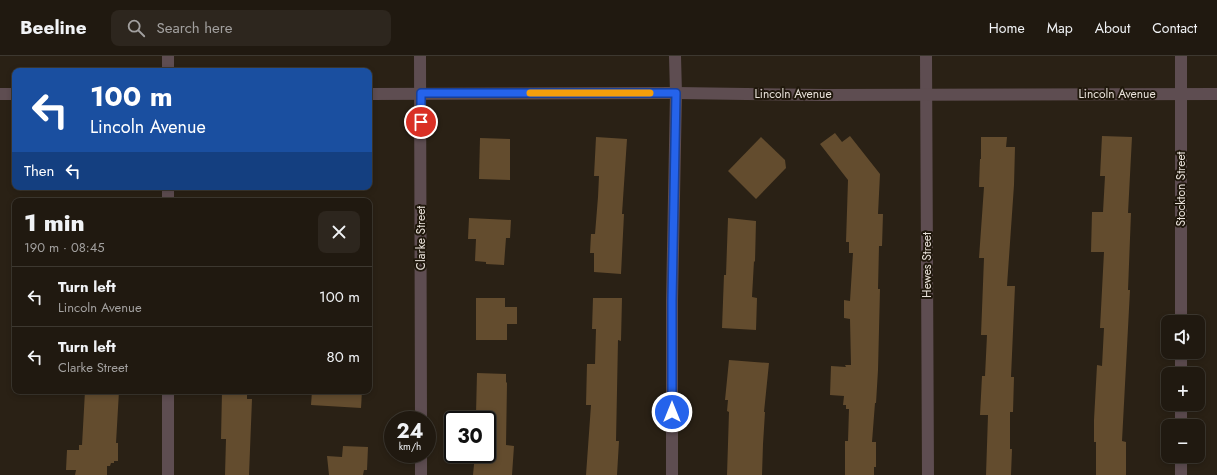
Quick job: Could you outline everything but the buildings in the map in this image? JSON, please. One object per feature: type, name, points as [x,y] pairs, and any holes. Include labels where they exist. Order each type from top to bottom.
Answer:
[{"type":"street","points":[[168,56],[168,68]]},
{"type":"street","name":"Clarke Street","points":[[420,56],[421,411]]},
{"type":"street","points":[[672,475],[672,301],[676,93],[675,56]]},
{"type":"street","name":"Hewes Street","points":[[926,56],[928,475]]},
{"type":"street","name":"Stockton Street","points":[[1181,56],[1181,315]]},
{"type":"street","points":[[0,94],[12,94]]},
{"type":"street","name":"Lincoln Avenue","points":[[372,94],[1217,94]]},
{"type":"street","points":[[168,394],[168,475]]},
{"type":"street","points":[[421,463],[421,475]]},
{"type":"street","points":[[1180,475],[1181,463]]},
{"type":"slow traffic","points":[[530,93],[650,93]]},
{"type":"route","points":[[421,122],[421,93],[676,93],[672,301],[672,412]]}]
